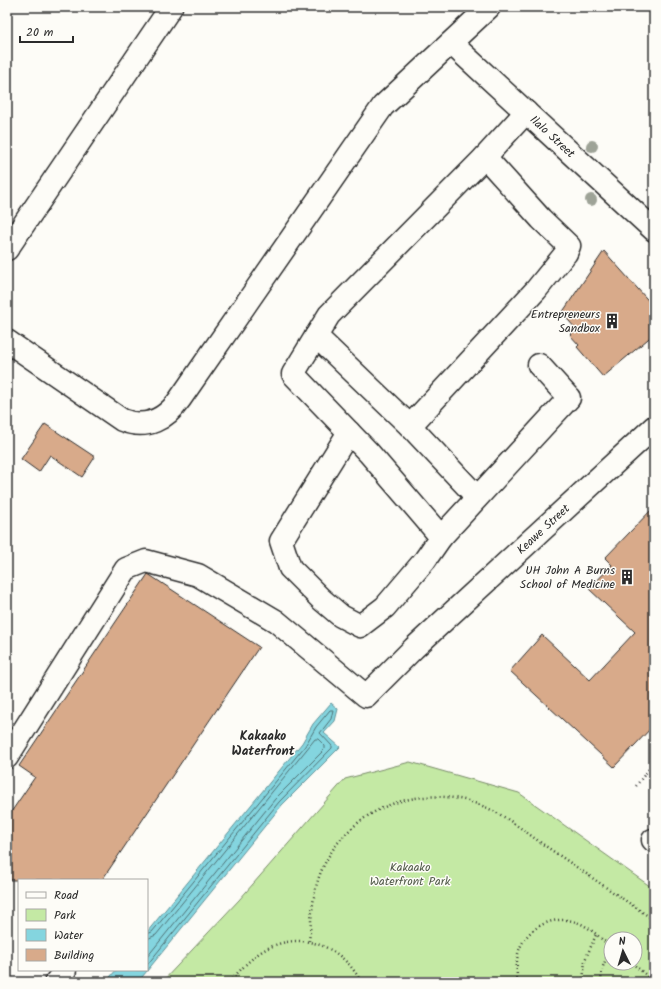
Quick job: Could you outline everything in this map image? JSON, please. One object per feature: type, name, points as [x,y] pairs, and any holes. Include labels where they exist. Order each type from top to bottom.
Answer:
[{"type":"street","points":[[7,248],[171,7]]},
{"type":"street","points":[[11,343],[122,420],[140,424],[158,421],[166,416],[180,399],[383,106],[489,7]]},
{"type":"street","name":"Ilalo Street","points":[[451,43],[654,230]]},
{"type":"street","points":[[441,538],[349,432],[294,374],[329,315],[485,157],[526,112]]},
{"type":"street","points":[[410,426],[536,290],[566,252],[568,246],[541,219],[485,157]]},
{"type":"street","points":[[316,336],[410,426],[477,497]]},
{"type":"street","points":[[349,432],[280,541],[290,568],[321,599],[341,616],[360,626],[385,607],[425,560],[441,538],[477,497],[570,398],[538,365]]},
{"type":"street","name":"Keawe Street","points":[[7,757],[126,569],[146,562],[198,575],[276,621],[366,696],[414,648],[654,427]]},
{"type":"street","points":[[56,982],[64,971]]},
{"type":"path","points":[[636,786],[654,762]]},
{"type":"path","points":[[309,941],[314,898],[318,881],[324,865],[342,837],[368,815],[383,807],[416,797],[432,796],[466,800],[497,813],[654,920]]},
{"type":"path","points":[[517,982],[518,954],[521,945],[529,934],[540,925],[560,920],[570,920],[584,926],[603,941]]},
{"type":"path","points":[[583,982],[584,960],[596,935]]},
{"type":"path","points":[[229,982],[248,963],[270,948],[293,940],[309,941],[330,948],[340,954],[352,967],[362,982]]},
{"type":"path","points":[[601,982],[603,963]]},
{"type":"path","points":[[642,971],[651,982]]},
{"type":"green space","name":"Kakaako Waterfront Park","points":[[410,762],[519,793],[654,889],[654,982],[162,982],[239,900],[345,779]]},
{"type":"water","points":[[331,703],[338,709],[335,721],[324,733],[340,747],[282,805],[148,970],[148,931],[302,743],[313,724]]},
{"type":"water","points":[[115,971],[147,971],[138,982],[106,982]]},
{"type":"building","name":"Entrepreneurs Sandbox","points":[[604,251],[654,307],[654,334],[603,377],[577,347],[579,345],[570,335],[576,329],[562,313]]},
{"type":"building","points":[[45,424],[95,457],[82,477],[50,455],[39,472],[21,459]]},
{"type":"building","points":[[654,507],[654,725],[614,767],[510,671],[542,635],[590,680],[635,632],[589,589],[612,565],[605,558]]},
{"type":"building","points":[[148,574],[259,647],[103,879],[7,880],[7,818],[35,777],[19,766]]},
{"type":"place","name":"Entrepreneurs Sandbox","points":[[612,321]]},
{"type":"place","name":"UH John A Burns School of Medicine","points":[[627,577]]},
{"type":"district","name":"Kakaako Waterfront","points":[[263,744]]}]
